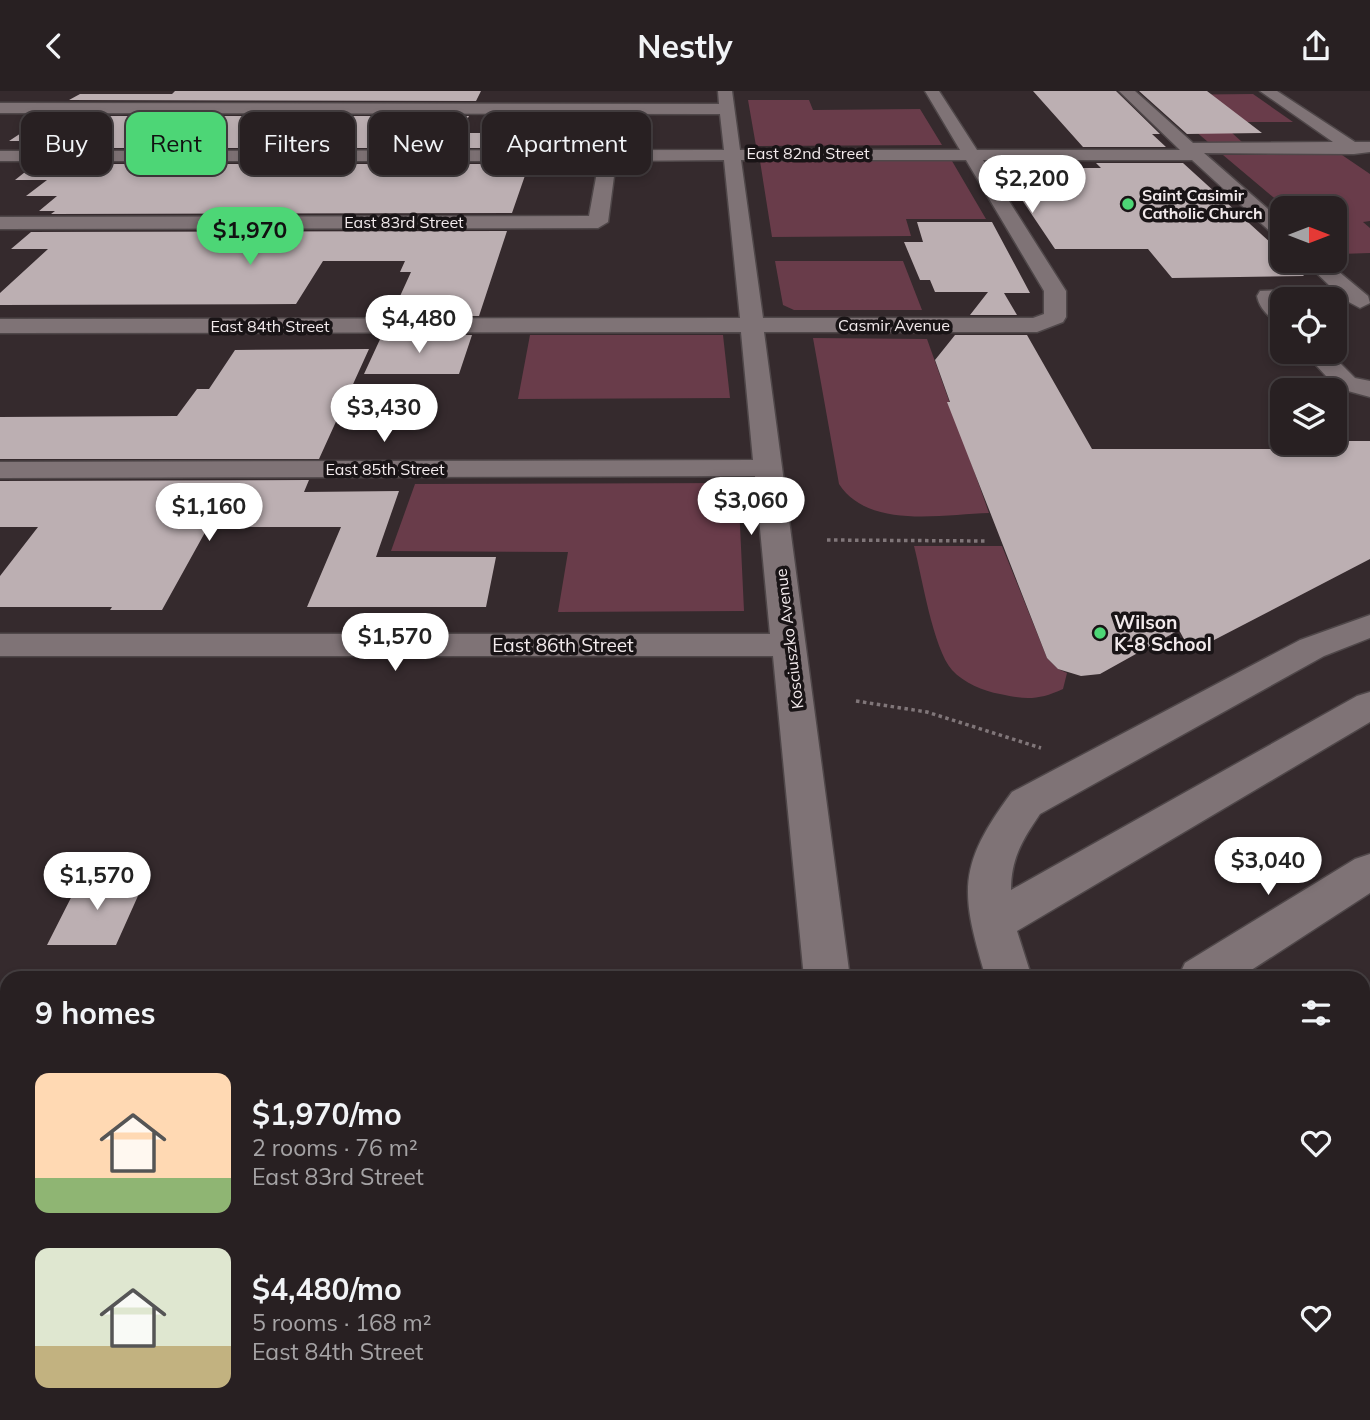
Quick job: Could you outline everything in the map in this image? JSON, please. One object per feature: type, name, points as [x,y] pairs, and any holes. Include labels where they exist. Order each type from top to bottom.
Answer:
[{"type":"street","points":[[932,91],[970,153]]},
{"type":"street","points":[[1126,91],[1270,221]]},
{"type":"street","points":[[1268,91],[1370,160]]},
{"type":"street","points":[[0,108],[725,100]]},
{"type":"street","name":"Kosciuszko Avenue","points":[[725,100],[826,971]]},
{"type":"street","name":"East 82nd Street","points":[[651,154],[1370,148]]},
{"type":"street","name":"Casmir Avenue","points":[[750,325],[1037,325],[1055,317],[1055,291],[970,153]]},
{"type":"street","name":"East 82nd Street","points":[[0,156],[482,154]]},
{"type":"street","name":"East 83rd Street","points":[[0,223],[598,222],[606,175]]},
{"type":"street","points":[[1328,273],[1370,310]]},
{"type":"street","points":[[1347,294],[1352,294]]},
{"type":"street","name":"East 84th Street","points":[[0,326],[750,325]]},
{"type":"street","points":[[1328,364],[1346,383],[1370,389]]},
{"type":"street","name":"East 85th Street","points":[[0,470],[769,468]]},
{"type":"street","points":[[1007,971],[992,923],[989,882],[998,845],[1027,803],[1312,648],[1370,626]]},
{"type":"street","name":"East 86th Street","points":[[0,645],[790,645]]},
{"type":"street","points":[[992,923],[1370,705]]},
{"type":"street","points":[[1212,971],[1370,871]]},
{"type":"path","points":[[827,540],[987,541]]},
{"type":"path","points":[[856,701],[892,703],[970,724],[1047,750]]},
{"type":"shaded area","points":[[1253,94],[1293,122],[1220,122],[1242,142],[1208,142],[1153,95]]},
{"type":"shaded area","points":[[748,100],[809,100],[813,110],[920,109],[942,145],[756,146]]},
{"type":"shaded area","points":[[1223,155],[1342,155],[1370,174],[1370,221],[1363,222],[1370,228],[1370,253],[1348,254],[1348,196],[1272,196]]},
{"type":"shaded area","points":[[760,161],[952,161],[986,219],[906,219],[911,236],[772,237]]},
{"type":"shaded area","points":[[775,261],[903,261],[922,310],[794,310],[783,305]]},
{"type":"shaded area","points":[[530,335],[723,335],[730,398],[518,399]]},
{"type":"shaded area","points":[[813,338],[927,339],[989,513],[929,516],[888,514],[869,508],[852,498],[839,484]]},
{"type":"shaded area","points":[[738,483],[744,611],[558,612],[568,552],[391,551],[415,484]]},
{"type":"shaded area","points":[[914,546],[1002,546],[1047,658],[1058,669],[1067,673],[1063,689],[1039,697],[1017,697],[981,689],[957,675],[945,660],[939,646]]},
{"type":"building","points":[[175,91],[481,91],[476,101],[69,100],[80,94],[172,94]]},
{"type":"building","points":[[1033,91],[1116,91],[1160,134],[1152,134],[1166,147],[1083,147]]},
{"type":"building","points":[[1139,91],[1207,91],[1262,133],[1187,134]]},
{"type":"building","points":[[112,116],[126,116],[126,148],[112,148]]},
{"type":"building","points":[[226,116],[240,116],[240,148],[226,148]]},
{"type":"building","points":[[355,116],[369,116],[369,148],[355,148]]},
{"type":"building","points":[[21,133],[21,141],[9,141]]},
{"type":"building","points":[[468,133],[482,133],[482,148],[468,148]]},
{"type":"building","name":"Saint Casimir Catholic Church","points":[[1096,163],[1183,163],[1270,242],[1270,273],[1301,273],[1304,276],[1172,278],[1148,249],[1055,249],[1018,194],[1021,194],[1019,191],[1026,191],[1010,168],[1101,168]]},
{"type":"building","points":[[112,164],[126,164],[126,175],[226,175],[226,164],[240,164],[240,175],[355,175],[355,164],[369,164],[369,175],[468,175],[468,164],[482,164],[482,175],[525,175],[512,213],[51,214],[55,211],[39,211],[57,196],[26,196],[47,180],[15,180],[21,175],[112,175]]},
{"type":"building","points":[[917,222],[992,222],[1030,293],[1004,293],[1017,315],[970,315],[988,292],[935,292],[930,280],[920,280],[904,242],[923,242]]},
{"type":"building","points":[[507,231],[479,316],[391,316],[411,272],[400,272],[405,261],[323,261],[296,304],[0,305],[0,293],[48,249],[11,249],[31,232]]},
{"type":"building","points":[[382,335],[472,335],[459,374],[364,374]]},
{"type":"building","points":[[955,335],[1027,335],[1092,449],[1270,449],[1270,455],[1347,455],[1347,441],[1370,441],[1370,559],[1191,652],[1179,630],[1100,674],[1081,676],[1058,669],[1047,658],[947,402],[950,402],[935,360]]},
{"type":"building","points":[[369,349],[319,459],[0,459],[0,417],[177,416],[197,389],[209,389],[235,350]]},
{"type":"building","points":[[309,480],[304,492],[399,491],[376,557],[496,557],[486,607],[307,607],[341,527],[208,527],[162,610],[0,607],[0,576],[38,527],[0,527],[0,481]]},
{"type":"building","points":[[81,878],[146,878],[116,945],[47,945]]},
{"type":"place","name":"Saint Casimir Catholic Church","points":[[1128,204]]},
{"type":"place","name":"Wilson K-8 School","points":[[1100,633]]}]
